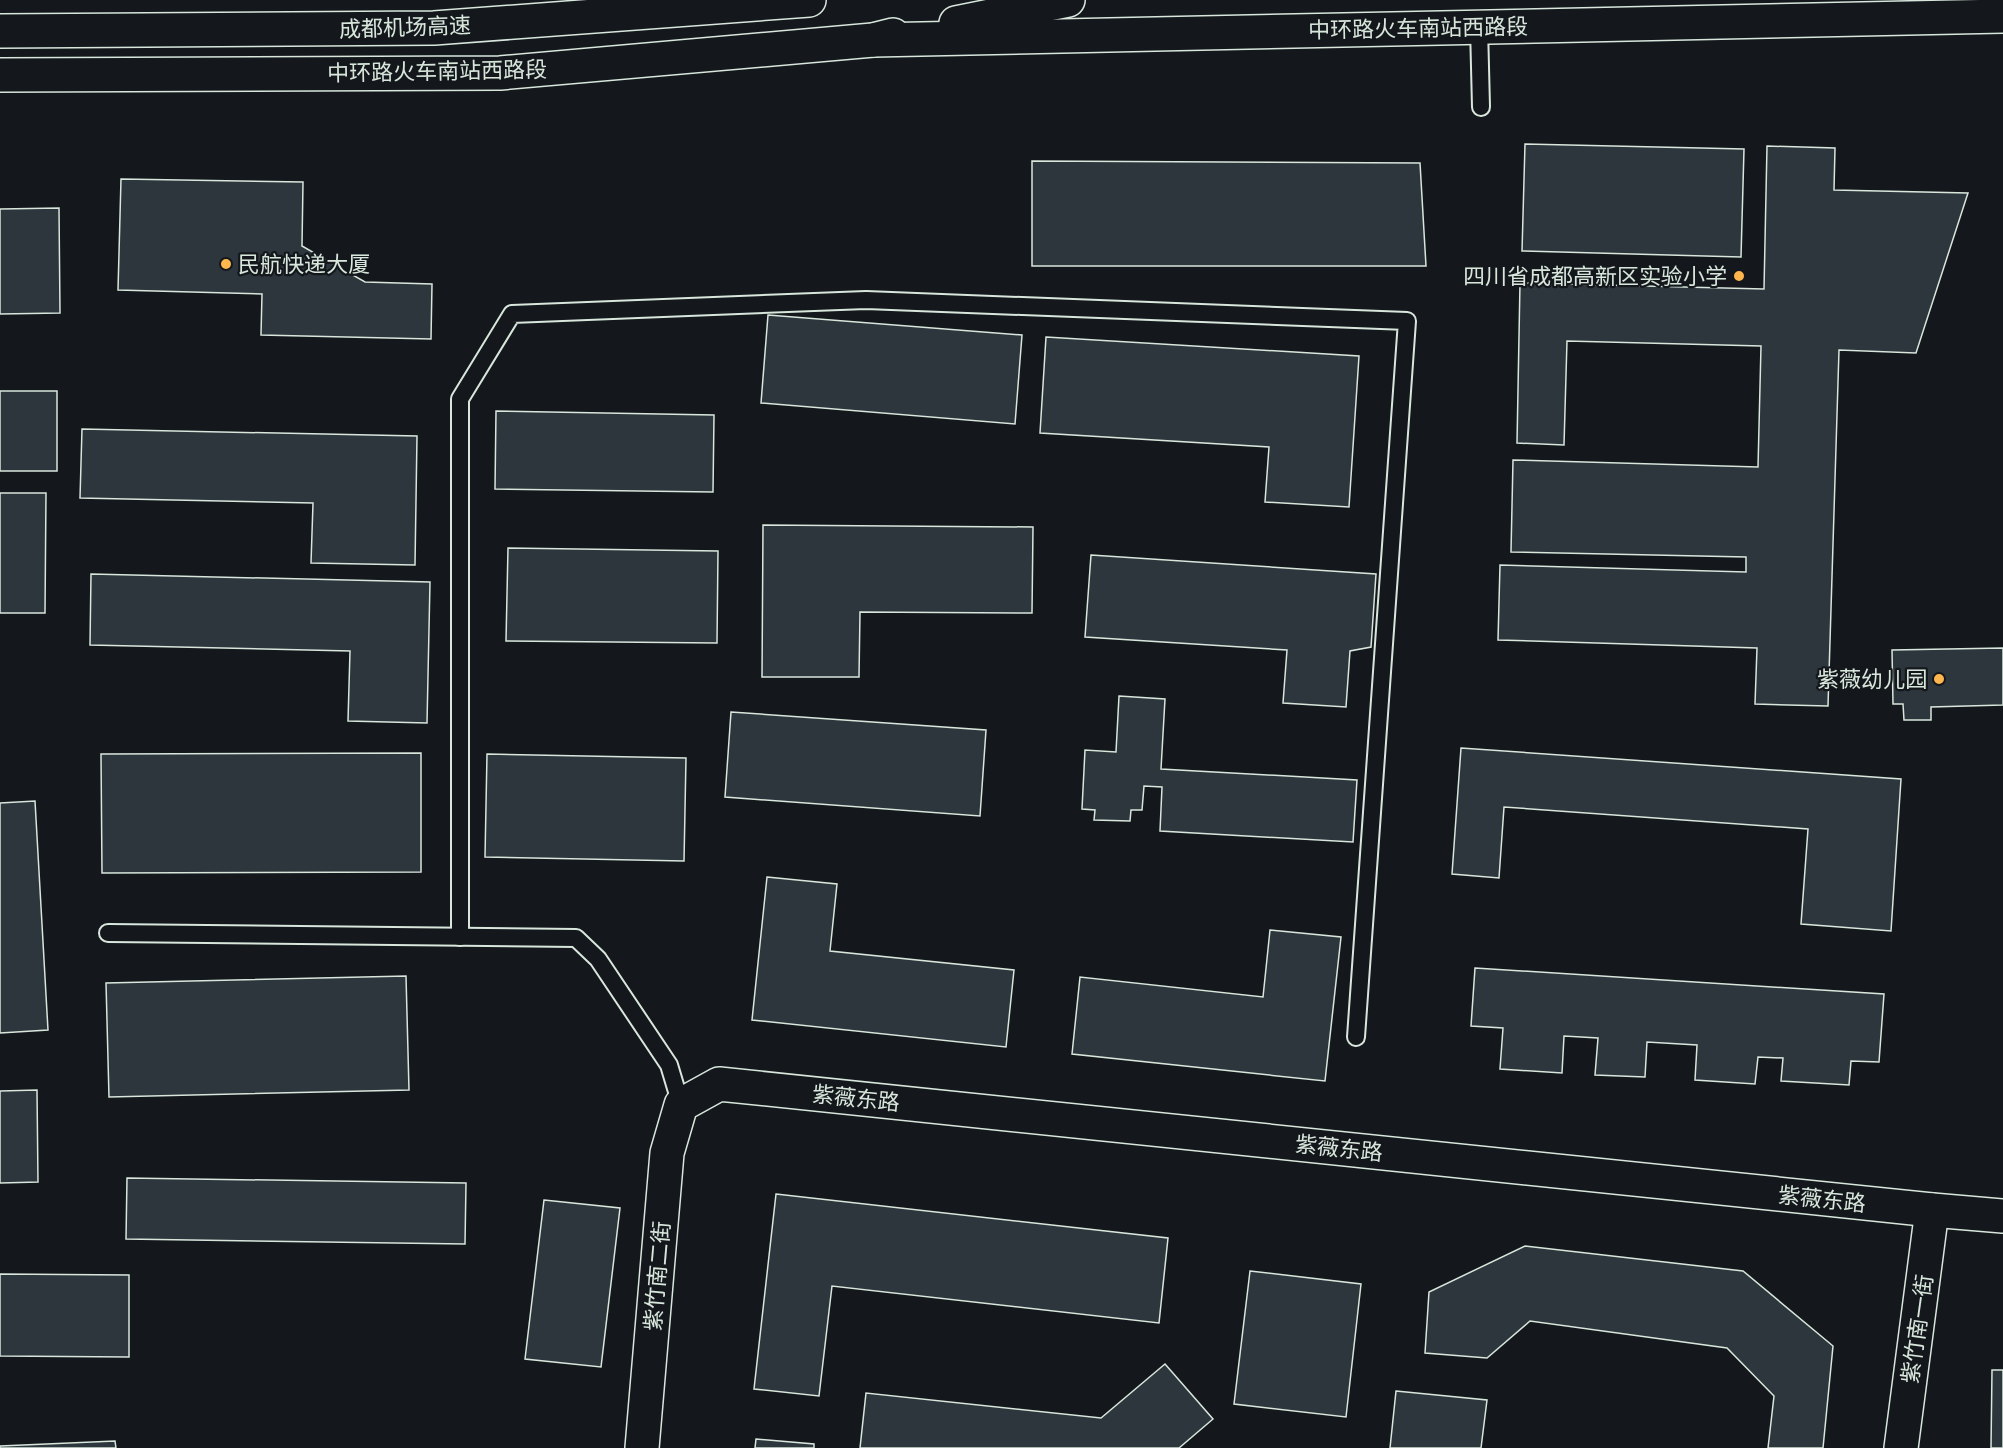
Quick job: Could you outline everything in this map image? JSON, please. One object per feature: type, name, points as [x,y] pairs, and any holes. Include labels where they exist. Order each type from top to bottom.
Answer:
[{"type":"main road","name":"成都机场高速","points":[[0,31],[434,28],[809,0]]},
{"type":"main road","name":"中环路火车南站西路段","points":[[873,40],[1068,0]]},
{"type":"main road","points":[[1864,0],[1912,18]]},
{"type":"main road","name":"中环路火车南站西路段","points":[[0,75],[500,73],[873,40],[2003,16]]},
{"type":"main road","name":"紫薇东路","points":[[681,1105],[719,1084],[2003,1216]]},
{"type":"main road","name":"紫竹南二街","points":[[642,1448],[668,1153],[681,1105]]},
{"type":"main road","name":"紫竹南一街","points":[[1901,1448],[1932,1210]]},
{"type":"lane","points":[[1479,27],[1481,107]]},
{"type":"lane","points":[[460,937],[460,399],[512,314],[866,300],[1407,321],[1356,1037]]},
{"type":"lane","points":[[108,933],[576,938],[597,959],[669,1065],[681,1105]]},
{"type":"building","points":[[1525,144],[1744,149],[1741,257],[1522,251]]},
{"type":"building","points":[[1767,146],[1835,148],[1834,190],[1968,193],[1916,353],[1839,350],[1828,706],[1755,704],[1757,648],[1498,640],[1500,565],[1746,572],[1746,557],[1511,552],[1513,460],[1758,467],[1761,346],[1567,341],[1564,445],[1517,443],[1520,283],[1764,289]]},
{"type":"building","points":[[1032,161],[1420,163],[1426,266],[1032,266]]},
{"type":"building","name":"民航快递大厦","points":[[121,179],[303,182],[302,246],[365,282],[432,284],[431,339],[261,335],[262,294],[118,290]]},
{"type":"building","points":[[59,208],[60,313],[0,314],[0,209]]},
{"type":"building","points":[[768,315],[1022,335],[1015,424],[761,403]]},
{"type":"building","points":[[1046,337],[1359,356],[1349,507],[1265,502],[1269,447],[1040,433]]},
{"type":"building","points":[[0,391],[57,391],[57,471],[0,471]]},
{"type":"building","points":[[496,411],[714,415],[713,492],[495,489]]},
{"type":"building","points":[[82,429],[417,436],[415,565],[311,563],[313,503],[80,498]]},
{"type":"building","points":[[0,493],[46,493],[45,613],[0,613]]},
{"type":"building","points":[[763,525],[1033,527],[1032,613],[860,612],[859,677],[762,677]]},
{"type":"building","points":[[508,548],[718,551],[717,643],[506,641]]},
{"type":"building","points":[[1091,555],[1376,574],[1371,647],[1350,651],[1346,707],[1283,703],[1287,650],[1085,637]]},
{"type":"building","points":[[91,574],[430,582],[427,723],[348,721],[350,651],[90,645]]},
{"type":"building","points":[[2003,648],[2003,705],[1931,707],[1931,720],[1904,720],[1903,704],[1893,704],[1892,650]]},
{"type":"building","points":[[1119,696],[1165,699],[1161,769],[1357,780],[1353,842],[1160,831],[1162,787],[1144,786],[1142,810],[1131,810],[1130,821],[1094,820],[1095,810],[1082,809],[1085,750],[1116,752]]},
{"type":"building","points":[[731,712],[986,730],[980,816],[725,797]]},
{"type":"building","points":[[1461,748],[1901,779],[1891,931],[1801,924],[1808,829],[1504,807],[1499,878],[1452,874]]},
{"type":"building","points":[[421,753],[421,872],[102,873],[101,754]]},
{"type":"building","points":[[487,754],[686,758],[684,861],[485,857]]},
{"type":"building","points":[[35,801],[48,1030],[0,1033],[0,803]]},
{"type":"building","points":[[767,877],[837,884],[830,951],[1014,970],[1006,1047],[752,1020]]},
{"type":"building","points":[[1270,930],[1341,937],[1325,1081],[1072,1054],[1080,977],[1263,997]]},
{"type":"building","points":[[1475,968],[1884,994],[1879,1062],[1851,1061],[1849,1085],[1781,1081],[1783,1058],[1758,1057],[1755,1084],[1695,1080],[1697,1045],[1647,1042],[1645,1077],[1595,1075],[1598,1038],[1564,1036],[1562,1073],[1500,1069],[1503,1028],[1471,1026]]},
{"type":"building","points":[[406,976],[409,1090],[109,1097],[106,983]]},
{"type":"building","points":[[37,1090],[38,1182],[0,1183],[0,1091]]},
{"type":"building","points":[[127,1178],[466,1183],[465,1244],[126,1239]]},
{"type":"building","points":[[776,1194],[1168,1238],[1159,1323],[832,1286],[819,1396],[754,1389]]},
{"type":"building","points":[[544,1200],[620,1208],[601,1367],[525,1359]]},
{"type":"building","points":[[1525,1246],[1743,1271],[1833,1346],[1823,1448],[1768,1448],[1774,1396],[1727,1348],[1530,1321],[1487,1358],[1425,1353],[1429,1292]]},
{"type":"building","points":[[1250,1271],[1361,1284],[1346,1417],[1234,1404]]},
{"type":"building","points":[[0,1274],[129,1275],[129,1357],[0,1356]]},
{"type":"building","points":[[1165,1364],[1213,1419],[1179,1448],[860,1448],[866,1393],[1101,1418]]},
{"type":"building","points":[[1992,1370],[2003,1370],[2003,1448],[1991,1448]]},
{"type":"building","points":[[1396,1391],[1487,1400],[1481,1448],[1390,1448]]},
{"type":"building","points":[[756,1439],[814,1444],[814,1448],[755,1448]]},
{"type":"building","points":[[115,1441],[116,1448],[0,1448],[0,1446]]},
{"type":"place","name":"民航快递大厦","points":[[226,264]]},
{"type":"place","name":"四川省成都高新区实验小学","points":[[1739,276]]},
{"type":"place","name":"紫薇幼儿园","points":[[1939,679]]}]
